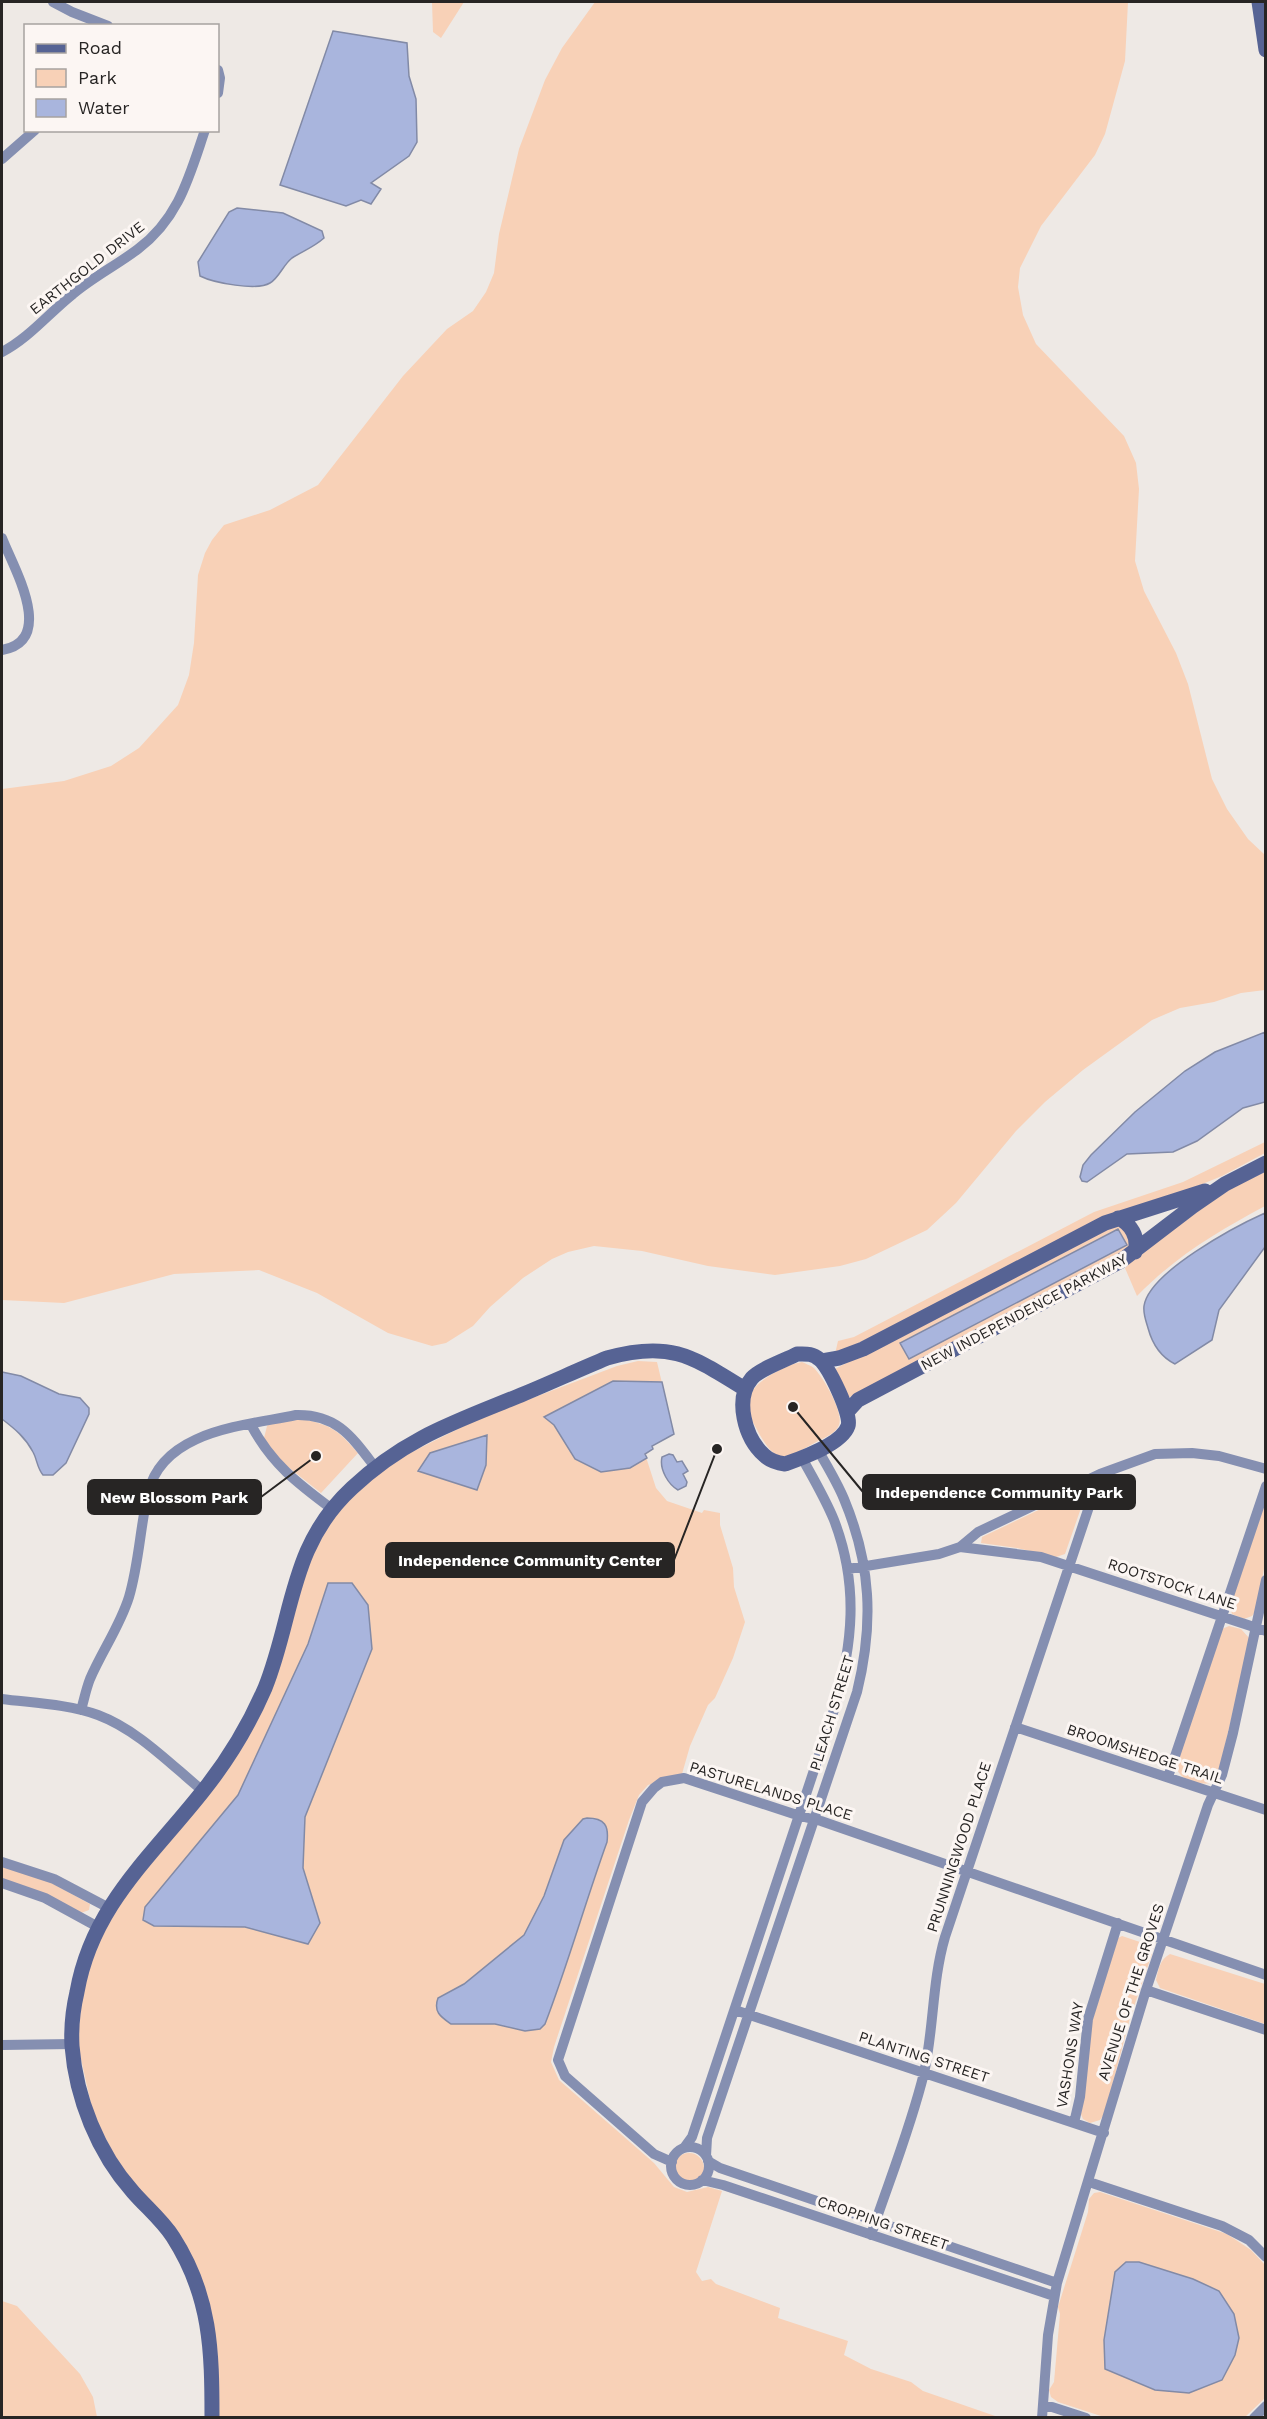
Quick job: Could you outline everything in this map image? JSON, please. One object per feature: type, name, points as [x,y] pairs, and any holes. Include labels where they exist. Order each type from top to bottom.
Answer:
[{"type":"street","points":[[52,2],[83,21],[98,24]]},
{"type":"street","points":[[1259,2],[1266,50]]},
{"type":"street","points":[[2,159],[33,132]]},
{"type":"street","name":"EARTHGOLD DRIVE","points":[[2,352],[19,342],[74,293],[139,249],[157,231],[172,213],[184,193],[204,132]]},
{"type":"street","points":[[2,538],[28,602],[30,615],[25,634],[18,643],[2,650]]},
{"type":"street","name":"NEW INDEPENDENCE PARKWAY","points":[[848,1411],[859,1399],[1135,1252],[1225,1184],[1266,1163]]},
{"type":"street","name":"NEW INDEPENDENCE PARKWAY","points":[[822,1361],[839,1358],[863,1349],[1105,1222],[1225,1184]]},
{"type":"street","points":[[1118,1218],[1130,1227],[1136,1239],[1135,1252]]},
{"type":"street","points":[[212,2418],[210,2332],[191,2271],[173,2238],[132,2191],[99,2142],[87,2114],[78,2077],[72,2044],[74,2008],[86,1951],[98,1927],[123,1885],[203,1791],[238,1742],[265,1687],[297,1574],[305,1554],[332,1509],[375,1467],[427,1433],[624,1353],[654,1350],[684,1354],[702,1362],[745,1389]]},
{"type":"street","points":[[797,1354],[812,1354],[822,1361],[848,1411],[849,1425],[842,1437],[802,1458],[785,1464],[775,1462],[763,1455],[749,1432],[742,1406],[745,1389],[753,1377],[797,1354]]},
{"type":"street","points":[[81,1710],[90,1681],[128,1599],[136,1571],[148,1492],[155,1475],[165,1461],[189,1442],[205,1435],[296,1415],[311,1415],[340,1426],[375,1467]]},
{"type":"street","points":[[251,1425],[276,1463],[290,1477],[332,1509]]},
{"type":"street","name":"PLEACH STREET","points":[[707,2158],[707,2138],[815,1819],[864,1664],[868,1610],[866,1567],[843,1497],[818,1450]]},
{"type":"street","points":[[848,1569],[939,1554],[960,1547],[978,1532],[1100,1474],[1155,1454],[1183,1453],[1219,1456],[1266,1469]]},
{"type":"street","name":"PLEACH STREET","points":[[684,2148],[692,2137],[800,1816],[847,1661],[851,1622],[848,1569],[834,1521],[802,1458]]},
{"type":"street","name":"PRUNNINGWOOD PLACE","points":[[871,2235],[924,2072],[939,1958],[1100,1474]]},
{"type":"street","points":[[1168,1778],[1266,1486]]},
{"type":"street","name":"ROOTSTOCK LANE","points":[[960,1547],[1041,1557],[1261,1629]]},
{"type":"street","name":"AVENUE OF THE GROVES","points":[[1042,2412],[1048,2335],[1057,2283],[1146,1990],[1208,1804],[1215,1793],[1233,1733],[1261,1629],[1266,1580]]},
{"type":"street","points":[[2,1699],[81,1710],[116,1724],[142,1740],[203,1791]]},
{"type":"street","name":"BROOMSHEDGE TRAIL","points":[[1015,1727],[1266,1810]]},
{"type":"street","name":"PASTURELANDS PLACE","points":[[672,2162],[654,2154],[565,2076],[558,2060],[642,1802],[654,1788],[663,1782],[684,1778],[815,1819],[1118,1923],[1162,1941],[1266,1975]]},
{"type":"street","points":[[2,1862],[54,1879],[109,1908]]},
{"type":"street","points":[[2,1883],[45,1898],[98,1927]]},
{"type":"street","name":"VASHONS WAY","points":[[1074,2123],[1080,2097],[1088,2019],[1118,1923]]},
{"type":"street","points":[[1146,1990],[1266,2030]]},
{"type":"street","name":"PLANTING STREET","points":[[735,2010],[1104,2133]]},
{"type":"street","points":[[2,2045],[72,2044]]},
{"type":"street","points":[[684,2148],[694,2148],[707,2158],[707,2174],[702,2180],[691,2185],[680,2182],[672,2173],[672,2162],[684,2148]]},
{"type":"street","name":"CROPPING STREET","points":[[707,2158],[720,2168],[1057,2283]]},
{"type":"street","name":"CROPPING STREET","points":[[702,2180],[723,2185],[1054,2296]]},
{"type":"street","points":[[1089,2182],[1222,2226],[1249,2240],[1266,2257]]},
{"type":"street","points":[[1254,2418],[1266,2406]]},
{"type":"street","points":[[1042,2412],[1052,2407],[1086,2418]]},
{"type":"green space","points":[[432,2],[464,2],[441,38],[433,32]]},
{"type":"green space","points":[[595,2],[1128,2],[1125,61],[1105,134],[1095,155],[1041,226],[1020,268],[1018,287],[1023,315],[1036,344],[1124,436],[1136,463],[1139,489],[1135,561],[1144,591],[1176,653],[1188,684],[1212,779],[1227,809],[1248,839],[1265,855],[1265,990],[1241,993],[1214,1002],[1180,1008],[1152,1020],[1083,1070],[1045,1102],[1016,1131],[956,1203],[927,1230],[866,1259],[840,1266],[775,1275],[708,1266],[642,1251],[594,1246],[568,1252],[552,1259],[523,1278],[490,1307],[473,1326],[446,1343],[432,1346],[388,1333],[317,1293],[259,1270],[174,1274],[64,1303],[2,1300],[2,789],[64,781],[111,766],[139,748],[178,705],[189,675],[194,643],[198,575],[212,540],[224,525],[270,510],[318,485],[403,376],[447,329],[473,311],[486,292],[494,273],[499,234],[519,149],[545,80],[562,48]]},
{"type":"green space","points":[[1265,1142],[1265,1153],[1222,1176],[1158,1202],[835,1354],[838,1341],[854,1337],[1094,1212],[1183,1182]]},
{"type":"green space","points":[[1265,1172],[1265,1206],[1230,1225],[1182,1257],[1137,1296],[1125,1268],[1133,1259],[1225,1191]]},
{"type":"green space","points":[[1112,1225],[1126,1230],[1132,1249],[848,1398],[833,1370]]},
{"type":"green space","points":[[638,1361],[657,1362],[674,1434],[652,1446],[653,1449],[645,1454],[656,1488],[667,1501],[702,1513],[704,1510],[720,1513],[720,1525],[733,1568],[734,1587],[745,1622],[733,1658],[715,1698],[708,1705],[690,1746],[682,1774],[648,1785],[639,1795],[554,2047],[551,2062],[559,2080],[654,2163],[674,2187],[687,2192],[708,2187],[722,2191],[696,2272],[702,2281],[711,2279],[716,2284],[780,2308],[778,2318],[848,2341],[844,2355],[871,2369],[911,2382],[923,2391],[998,2417],[218,2418],[213,2320],[130,2178],[114,2155],[93,2113],[79,2050],[83,1987],[90,1959],[124,1894],[223,1774],[314,1549],[340,1509],[374,1476],[394,1461],[482,1417],[617,1366]]},
{"type":"green space","points":[[802,1362],[814,1368],[827,1387],[836,1404],[840,1419],[839,1425],[827,1436],[796,1453],[781,1456],[775,1454],[762,1439],[751,1417],[748,1402],[753,1390],[764,1379],[786,1367]]},
{"type":"green space","points":[[304,1419],[335,1430],[358,1453],[321,1493],[278,1459],[264,1438],[270,1423]]},
{"type":"green space","points":[[1265,1494],[1265,1563],[1257,1609],[1252,1616],[1244,1619],[1232,1614],[1229,1604]]},
{"type":"green space","points":[[1066,1497],[1076,1498],[1081,1508],[1065,1554],[1056,1557],[981,1543],[982,1537]]},
{"type":"green space","points":[[1229,1626],[1241,1629],[1250,1639],[1219,1771],[1213,1782],[1196,1783],[1181,1775],[1176,1765],[1222,1629]]},
{"type":"green space","points":[[2,1864],[39,1876],[90,1904],[89,1910],[81,1913],[2,1879]]},
{"type":"green space","points":[[1122,1936],[1146,1944],[1152,1954],[1130,2018],[1105,2113],[1100,2120],[1090,2123],[1083,2119],[1080,2112],[1089,2031],[1118,1938]]},
{"type":"green space","points":[[1170,1954],[1265,1984],[1265,2024],[1160,1988],[1156,1980],[1159,1969],[1164,1959]]},
{"type":"green space","points":[[689,2153],[699,2158],[704,2168],[699,2178],[689,2183],[679,2178],[674,2168],[679,2158]]},
{"type":"green space","points":[[1100,2192],[1227,2234],[1251,2250],[1265,2265],[1265,2398],[1245,2417],[1104,2417],[1058,2402],[1051,2397],[1049,2390],[1054,2382],[1060,2314],[1058,2307],[1088,2212],[1089,2199],[1094,2193]]},
{"type":"green space","points":[[2,2301],[17,2306],[80,2374],[93,2397],[97,2417],[2,2417]]},
{"type":"water","points":[[333,31],[407,43],[409,76],[416,99],[417,142],[409,156],[371,183],[381,189],[371,204],[361,200],[346,206],[280,185]]},
{"type":"water","points":[[237,208],[283,213],[322,231],[324,238],[292,258],[273,281],[264,285],[235,285],[200,276],[198,262],[229,212]]},
{"type":"water","points":[[1265,1032],[1265,1102],[1243,1108],[1197,1141],[1173,1152],[1127,1154],[1087,1182],[1082,1181],[1080,1177],[1083,1165],[1091,1155],[1135,1112],[1185,1071],[1215,1052]]},
{"type":"water","points":[[1265,1213],[1265,1247],[1219,1310],[1212,1340],[1175,1364],[1170,1361],[1155,1344],[1146,1323],[1144,1306],[1149,1293],[1161,1279],[1195,1252]]},
{"type":"water","points":[[1118,1229],[1127,1245],[909,1359],[900,1343]]},
{"type":"water","points":[[2,1372],[21,1376],[59,1394],[80,1398],[89,1408],[89,1414],[66,1463],[53,1475],[43,1475],[27,1442],[2,1419]]},
{"type":"water","points":[[613,1381],[662,1382],[674,1434],[652,1446],[653,1449],[645,1454],[647,1458],[630,1468],[601,1472],[575,1459],[554,1425],[544,1417]]},
{"type":"water","points":[[487,1435],[486,1465],[477,1490],[418,1471],[430,1453]]},
{"type":"water","points":[[673,1455],[677,1462],[682,1461],[688,1471],[683,1474],[687,1482],[686,1486],[678,1490],[671,1485],[663,1472],[662,1457]]},
{"type":"water","points":[[328,1583],[352,1583],[368,1605],[372,1649],[305,1817],[303,1868],[320,1923],[308,1944],[245,1927],[154,1926],[143,1920],[145,1907],[238,1795],[308,1644]]},
{"type":"water","points":[[583,1819],[602,1821],[606,1827],[607,1842],[545,2024],[540,2029],[525,2031],[495,2024],[451,2024],[437,2011],[438,1998],[464,1984],[524,1935],[544,1896],[564,1840]]},
{"type":"water","points":[[1126,2262],[1139,2262],[1193,2279],[1219,2291],[1234,2314],[1239,2338],[1235,2355],[1222,2380],[1189,2393],[1155,2390],[1105,2369],[1104,2340],[1115,2272]]},
{"type":"place","name":"Independence Community Park","points":[[793,1407]]},
{"type":"place","name":"Independence Community Center","points":[[717,1449]]},
{"type":"place","name":"New Blossom Park","points":[[316,1456]]}]
